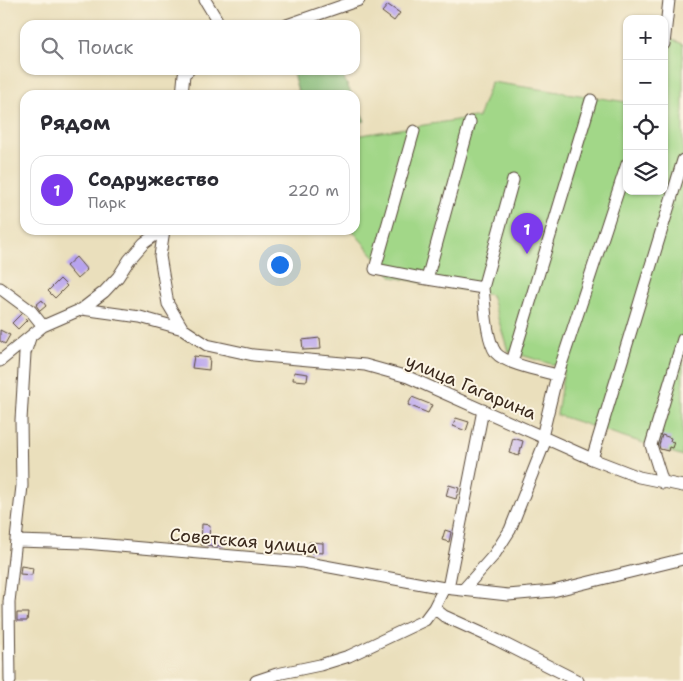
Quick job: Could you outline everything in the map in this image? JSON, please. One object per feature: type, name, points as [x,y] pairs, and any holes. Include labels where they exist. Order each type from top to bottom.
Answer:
[{"type":"street","points":[[205,0],[217,20]]},
{"type":"street","points":[[301,20],[359,0]]},
{"type":"street","points":[[667,15],[669,0]]},
{"type":"street","points":[[182,90],[184,75]]},
{"type":"street","points":[[512,362],[591,100]]},
{"type":"street","points":[[427,279],[470,122]]},
{"type":"street","points":[[414,131],[375,269],[483,288]]},
{"type":"street","points":[[592,459],[683,160]]},
{"type":"street","points":[[463,590],[494,555],[510,530],[544,438],[557,375],[623,176]]},
{"type":"street","points":[[512,180],[483,288],[490,339],[495,352],[504,359],[557,375]]},
{"type":"street","name":"улица Гагарина","points":[[3,354],[30,338],[43,326],[82,309],[104,292],[144,243],[156,235]]},
{"type":"street","name":"улица Гагарина","points":[[162,235],[160,256],[168,304],[183,329]]},
{"type":"street","points":[[0,288],[31,311],[43,326]]},
{"type":"street","name":"улица Гагарина","points":[[82,309],[140,317],[183,329],[207,345],[216,347],[253,354],[365,365],[408,377],[592,459],[639,477],[683,486]]},
{"type":"street","points":[[10,681],[9,602],[22,486],[21,420],[25,353],[30,338]]},
{"type":"street","points":[[663,483],[652,444],[683,339]]},
{"type":"street","points":[[256,681],[349,656],[425,620],[446,588],[483,410]]},
{"type":"street","name":"Советская улица","points":[[16,541],[86,543],[304,562],[446,588],[508,595],[553,591],[683,559]]},
{"type":"street","points":[[434,608],[444,616],[477,630],[578,681]]},
{"type":"green space","points":[[671,39],[683,44],[683,456],[557,415],[564,368],[508,351],[491,295],[392,277],[356,235],[360,235],[360,135],[478,118],[491,82],[623,101],[623,195],[668,195],[668,48]]},
{"type":"green space","points":[[293,75],[342,75],[350,90],[298,90]]},
{"type":"green space","points":[[360,111],[365,121],[360,122]]},
{"type":"building","points":[[388,5],[400,13],[394,21],[382,12]]},
{"type":"building","points":[[76,257],[87,270],[77,279],[66,266]]},
{"type":"building","points":[[60,279],[67,286],[55,298],[48,291]]},
{"type":"building","points":[[42,300],[46,306],[40,311],[36,305]]},
{"type":"building","points":[[21,314],[27,320],[18,329],[12,323]]},
{"type":"building","points":[[0,330],[10,335],[5,344],[0,341]]},
{"type":"building","points":[[320,338],[321,349],[303,350],[302,340]]},
{"type":"building","points":[[194,356],[210,358],[209,370],[192,368]]},
{"type":"building","points":[[294,372],[308,374],[307,381],[293,380]]},
{"type":"building","points":[[412,397],[432,405],[428,413],[408,405]]},
{"type":"building","points":[[456,418],[469,422],[466,431],[453,426]]},
{"type":"building","points":[[662,435],[671,438],[670,441],[674,442],[672,448],[669,447],[668,451],[660,449],[659,445]]},
{"type":"building","points":[[513,438],[523,441],[519,456],[509,453]]},
{"type":"building","points":[[449,485],[459,488],[456,499],[446,496]]},
{"type":"building","points":[[202,524],[210,525],[209,537],[225,538],[224,546],[201,545]]},
{"type":"building","points":[[445,530],[451,532],[449,542],[442,540]]},
{"type":"building","points":[[309,542],[323,543],[323,553],[309,552]]},
{"type":"building","points":[[21,566],[33,568],[32,575],[20,574]]},
{"type":"building","points":[[17,613],[28,613],[27,621],[17,621]]},
{"type":"place","name":"Содружество","points":[[527,254]]}]
